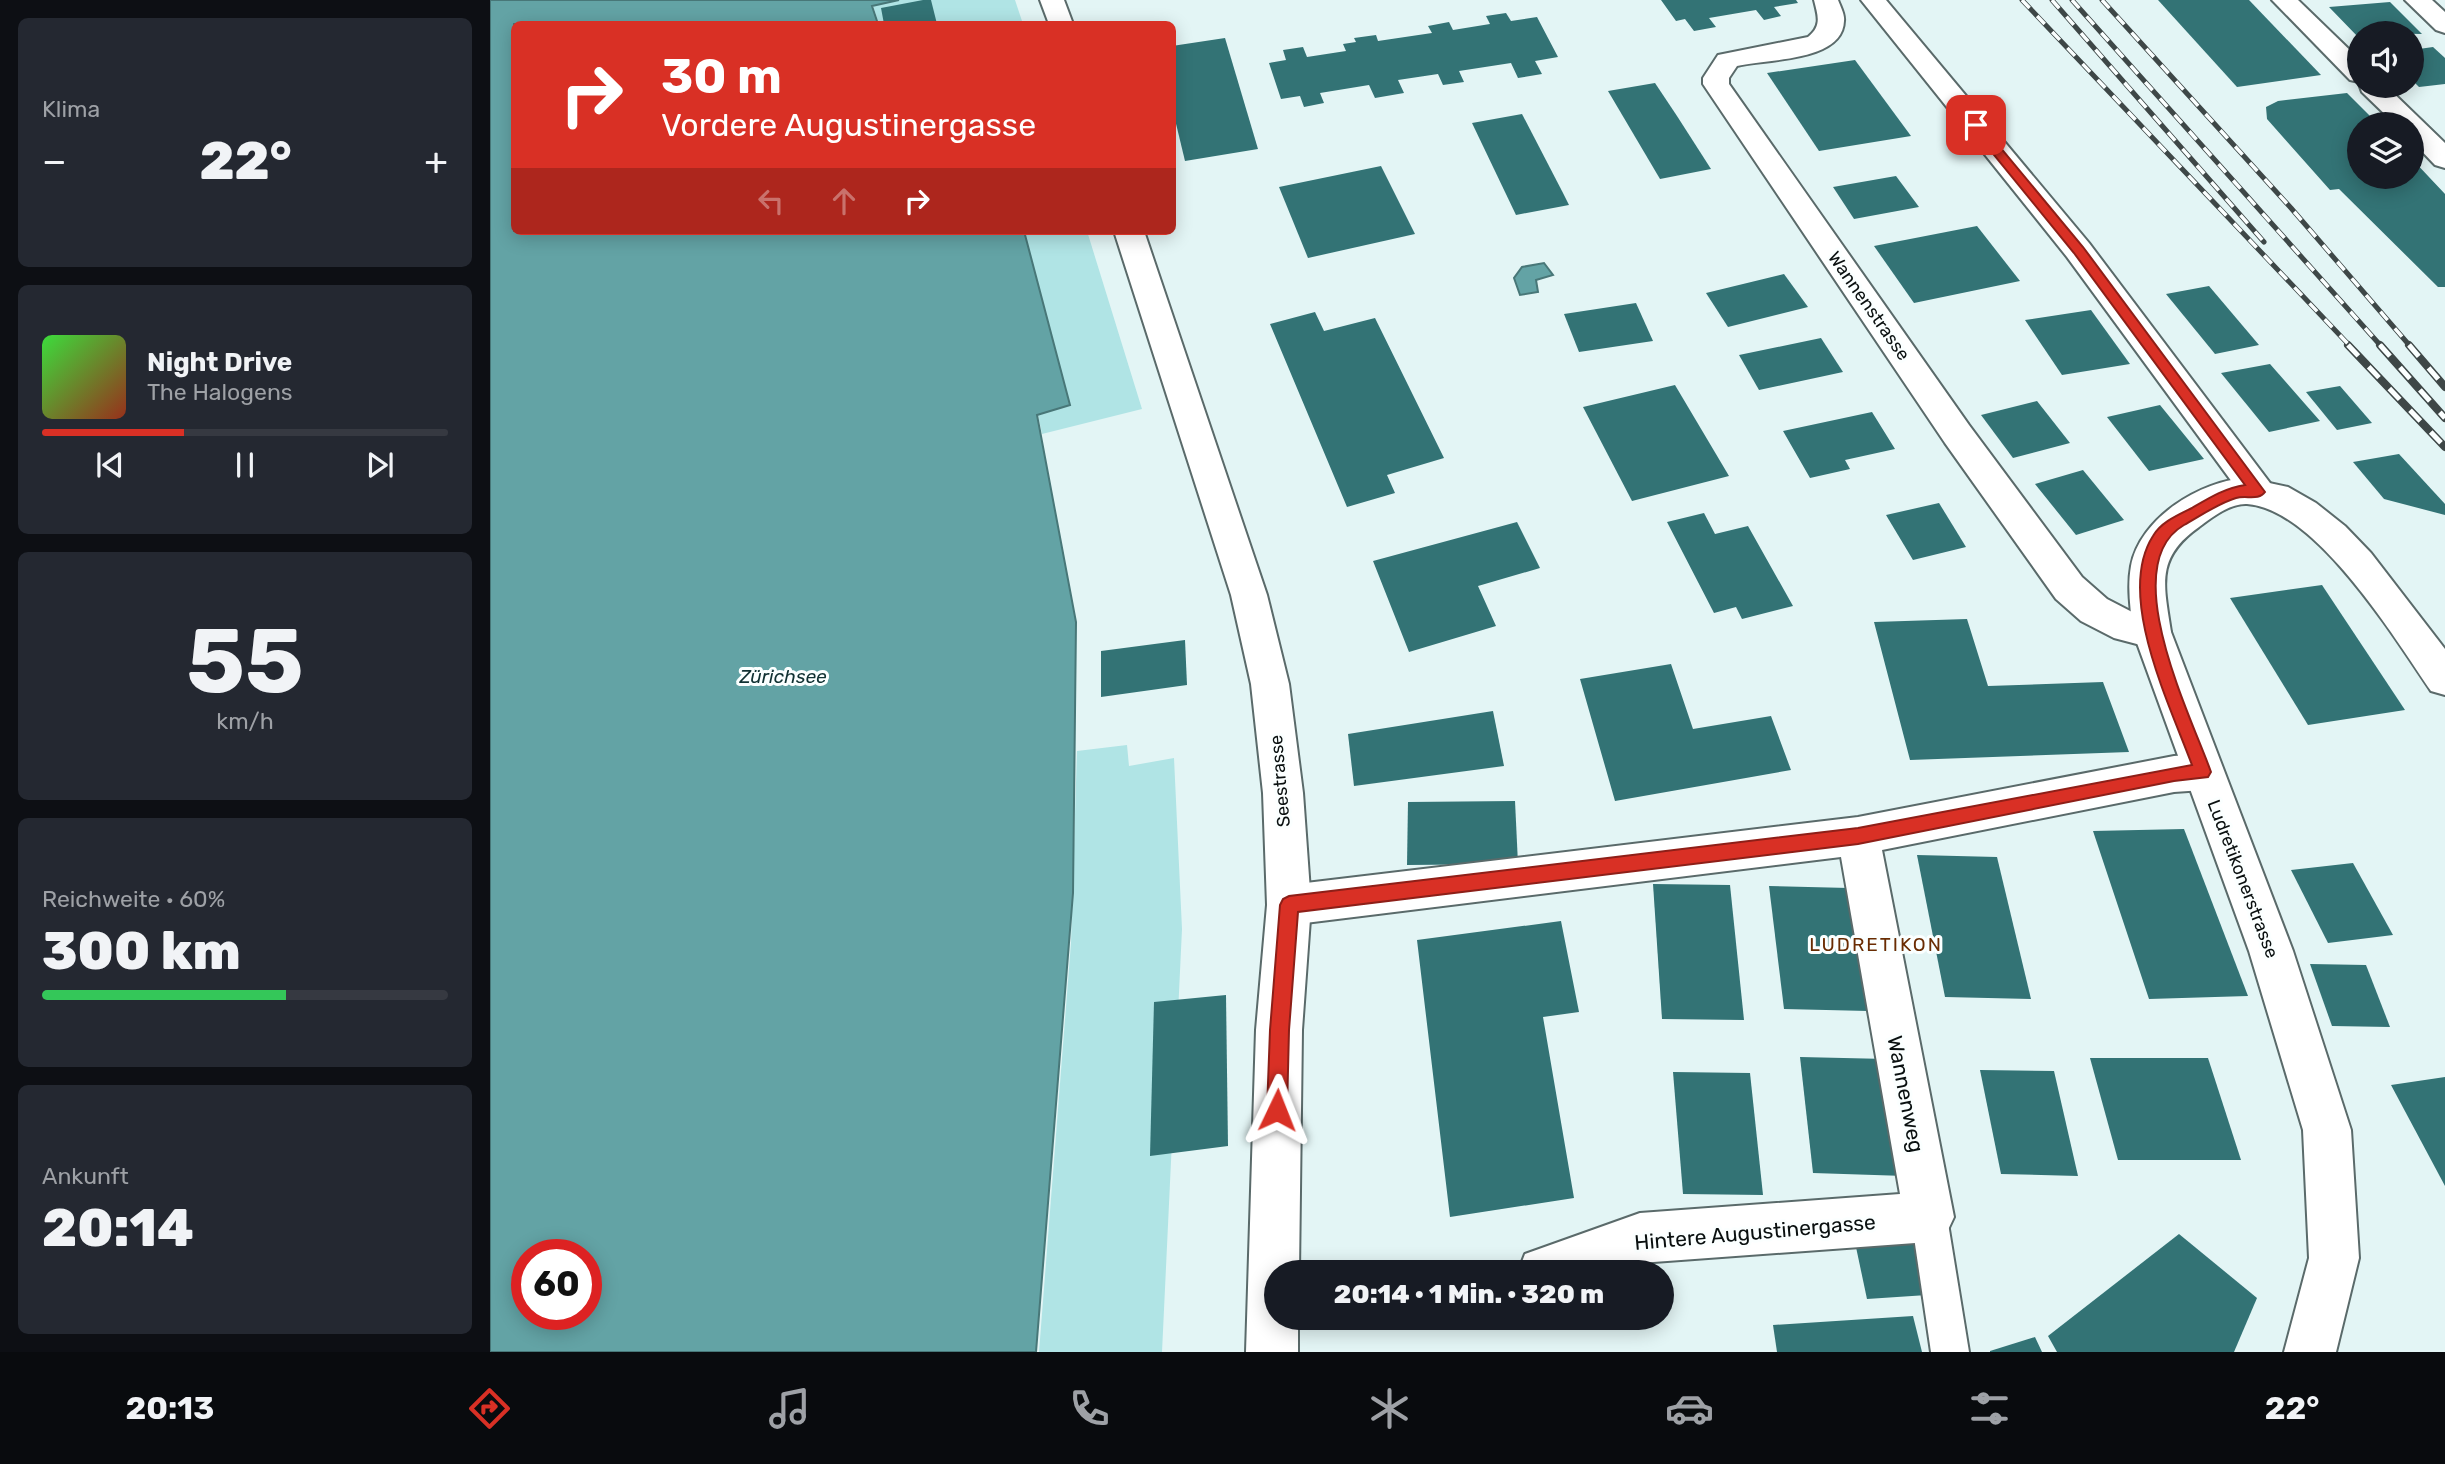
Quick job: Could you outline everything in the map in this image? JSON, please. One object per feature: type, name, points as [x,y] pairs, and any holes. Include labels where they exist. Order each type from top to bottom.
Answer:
[{"type":"street","points":[[1052,0],[1060,21]]},
{"type":"street","name":"Wannenstrasse","points":[[1826,0],[1835,16],[1833,29],[1826,38],[1813,45],[1727,61],[1716,78],[1716,84],[1950,423],[2069,588],[2094,610],[2127,626],[2152,632]]},
{"type":"street","points":[[1873,0],[2078,250],[2258,492]]},
{"type":"street","points":[[2284,0],[2347,62]]},
{"type":"street","points":[[2417,0],[2445,25]]},
{"type":"street","points":[[2383,98],[2398,112]]},
{"type":"street","points":[[2424,138],[2445,159]]},
{"type":"street","name":"Seestrasse","points":[[1130,235],[1249,594],[1270,684],[1283,793],[1289,905],[1279,1030],[1281,1331]]},
{"type":"street","name":"Ludretikonerstrasse","points":[[2310,1352],[2334,1258],[2327,1130],[2271,951],[2152,632],[2146,580],[2159,538],[2175,523],[2216,500],[2244,491],[2258,492],[2292,504],[2328,529],[2350,552],[2445,679]]},
{"type":"street","points":[[1289,905],[1858,836],[2174,774],[2203,772]]},
{"type":"street","name":"Wannenweg","points":[[1858,836],[1929,1217]]},
{"type":"street","name":"Hintere Augustinergasse","points":[[1578,1260],[1640,1238],[1929,1217]]},
{"type":"lane","name":"Wannenweg","points":[[1929,1217],[1950,1352]]},
{"type":"shaded area","points":[[899,0],[1015,0],[1022,21],[878,21],[873,6]]},
{"type":"shaded area","points":[[1025,235],[1088,235],[1142,409],[1042,434],[1038,415],[1070,405]]},
{"type":"shaded area","points":[[1127,745],[1129,766],[1174,758],[1182,929],[1162,1352],[1039,1352],[1071,943],[1077,751]]},
{"type":"water","name":"Zürichsee","points":[[490,0],[899,0],[872,6],[877,21],[511,21],[511,235],[1025,235],[1070,405],[1037,415],[1076,622],[1073,893],[1036,1352],[490,1352]]},
{"type":"water","points":[[1544,263],[1553,275],[1536,280],[1538,292],[1520,295],[1514,278],[1522,267]]},
{"type":"building","points":[[931,0],[936,21],[883,21],[881,8]]},
{"type":"building","points":[[1661,0],[1796,0],[1798,3],[1774,7],[1781,16],[1764,20],[1756,10],[1709,18],[1716,27],[1694,31],[1685,19],[1676,21]]},
{"type":"building","points":[[2158,0],[2249,0],[2321,75],[2237,87]]},
{"type":"building","points":[[2390,2],[2409,21],[2347,21],[2347,26],[2329,7]]},
{"type":"building","points":[[1506,13],[1511,21],[1537,17],[1558,57],[1535,61],[1542,74],[1518,78],[1511,63],[1459,71],[1464,82],[1443,85],[1438,74],[1398,80],[1404,93],[1375,98],[1369,85],[1320,93],[1324,103],[1304,107],[1300,96],[1281,99],[1269,63],[1286,60],[1283,50],[1303,47],[1307,57],[1346,51],[1343,44],[1356,42],[1354,38],[1376,35],[1378,41],[1432,33],[1428,26],[1449,22],[1453,30],[1490,24],[1486,16]]},
{"type":"building","points":[[1225,38],[1258,149],[1185,161],[1176,124],[1176,45]]},
{"type":"building","points":[[2433,47],[2445,58],[2445,84],[2424,86],[2424,48]]},
{"type":"building","points":[[1855,60],[1911,136],[1819,151],[1767,73]]},
{"type":"building","points":[[1655,83],[1711,169],[1660,179],[1608,91]]},
{"type":"building","points":[[2347,93],[2347,98],[2352,98],[2366,112],[2347,112],[2347,189],[2424,189],[2424,172],[2445,194],[2445,287],[2438,287],[2339,189],[2330,190],[2267,119],[2266,107],[2278,101]]},
{"type":"building","points":[[1522,114],[1569,205],[1516,215],[1472,123]]},
{"type":"building","points":[[1381,166],[1415,234],[1308,258],[1279,187]]},
{"type":"building","points":[[1896,176],[1919,207],[1854,219],[1833,187]]},
{"type":"building","points":[[1977,226],[2020,281],[1914,303],[1874,246]]},
{"type":"building","points":[[1784,274],[1808,307],[1728,327],[1706,293]]},
{"type":"building","points":[[2209,286],[2259,345],[2215,354],[2166,294]]},
{"type":"building","points":[[1636,303],[1653,341],[1579,352],[1564,314]]},
{"type":"building","points":[[2091,310],[2130,364],[2062,375],[2025,320]]},
{"type":"building","points":[[1315,312],[1324,331],[1375,318],[1444,458],[1387,475],[1395,493],[1347,507],[1270,324]]},
{"type":"building","points":[[1821,338],[1843,372],[1759,390],[1739,355]]},
{"type":"building","points":[[2270,364],[2320,421],[2269,432],[2221,373]]},
{"type":"building","points":[[1675,385],[1729,476],[1632,501],[1583,407]]},
{"type":"building","points":[[2340,386],[2372,423],[2337,430],[2306,392]]},
{"type":"building","points":[[2037,401],[2070,443],[2013,458],[1981,415]]},
{"type":"building","points":[[2160,405],[2204,459],[2149,471],[2107,417]]},
{"type":"building","points":[[1872,412],[1895,449],[1845,460],[1850,469],[1810,478],[1783,431]]},
{"type":"building","points":[[2399,454],[2445,504],[2445,515],[2384,499],[2353,462]]},
{"type":"building","points":[[2083,470],[2124,520],[2076,535],[2035,484]]},
{"type":"building","points":[[1939,503],[1966,547],[1913,560],[1886,515]]},
{"type":"building","points":[[1704,513],[1715,534],[1748,526],[1793,606],[1742,619],[1736,607],[1714,613],[1667,522]]},
{"type":"building","points":[[1517,522],[1540,568],[1478,586],[1496,626],[1409,652],[1373,561]]},
{"type":"building","points":[[2322,585],[2405,710],[2308,725],[2230,598]]},
{"type":"building","points":[[1967,619],[1988,686],[2103,682],[2129,752],[1910,760],[1874,622]]},
{"type":"building","points":[[1185,640],[1187,685],[1101,697],[1101,651]]},
{"type":"building","points":[[1671,664],[1693,729],[1771,716],[1791,770],[1615,801],[1580,679]]},
{"type":"building","points":[[1493,711],[1504,766],[1354,786],[1348,734]]},
{"type":"building","points":[[1515,801],[1518,864],[1407,865],[1408,802]]},
{"type":"building","points":[[2184,829],[2248,996],[2149,999],[2093,831]]},
{"type":"building","points":[[1917,855],[1997,857],[2031,999],[1945,997]]},
{"type":"building","points":[[2353,863],[2393,935],[2328,943],[2291,870]]},
{"type":"building","points":[[1653,884],[1730,885],[1744,1020],[1662,1019]]},
{"type":"building","points":[[1769,886],[1849,888],[1868,1011],[1784,1009]]},
{"type":"building","points":[[1561,921],[1579,1012],[1543,1017],[1574,1198],[1450,1217],[1417,940]]},
{"type":"building","points":[[2310,964],[2366,965],[2390,1027],[2332,1026]]},
{"type":"building","points":[[1226,995],[1228,1146],[1150,1156],[1154,1002]]},
{"type":"building","points":[[1800,1057],[1887,1059],[1905,1176],[1813,1173]]},
{"type":"building","points":[[2090,1058],[2208,1058],[2241,1160],[2118,1160]]},
{"type":"building","points":[[1980,1070],[2054,1071],[2078,1176],[2001,1174]]},
{"type":"building","points":[[1673,1072],[1750,1073],[1763,1195],[1683,1194]]},
{"type":"building","points":[[2445,1077],[2445,1186],[2391,1085]]},
{"type":"building","points":[[1912,1230],[1927,1295],[1867,1299],[1853,1233]]},
{"type":"building","points":[[2179,1234],[2257,1298],[2234,1352],[2057,1352],[2048,1336]]},
{"type":"building","points":[[1913,1316],[1922,1352],[1777,1352],[1773,1325]]},
{"type":"building","points":[[2035,1337],[2042,1352],[1990,1352],[1990,1351]]},
{"type":"railway","points":[[2022,0],[2350,346]]},
{"type":"railway","points":[[2052,0],[2264,242]]},
{"type":"railway","points":[[2072,0],[2381,346]]},
{"type":"railway","points":[[2102,0],[2291,208],[2410,346]]},
{"type":"railway","points":[[2348,345],[2445,447]]},
{"type":"railway","points":[[2380,345],[2445,418]]},
{"type":"railway","points":[[2409,345],[2445,387]]},
{"type":"district","name":"LUDRETIKON","points":[[1876,944]]},
{"type":"route","points":[[1277,1110],[1279,1030],[1289,905],[1858,836],[2174,774],[2203,772],[2152,632],[2146,580],[2159,538],[2175,523],[2229,494],[2258,492],[2078,250],[1976,125]]}]
